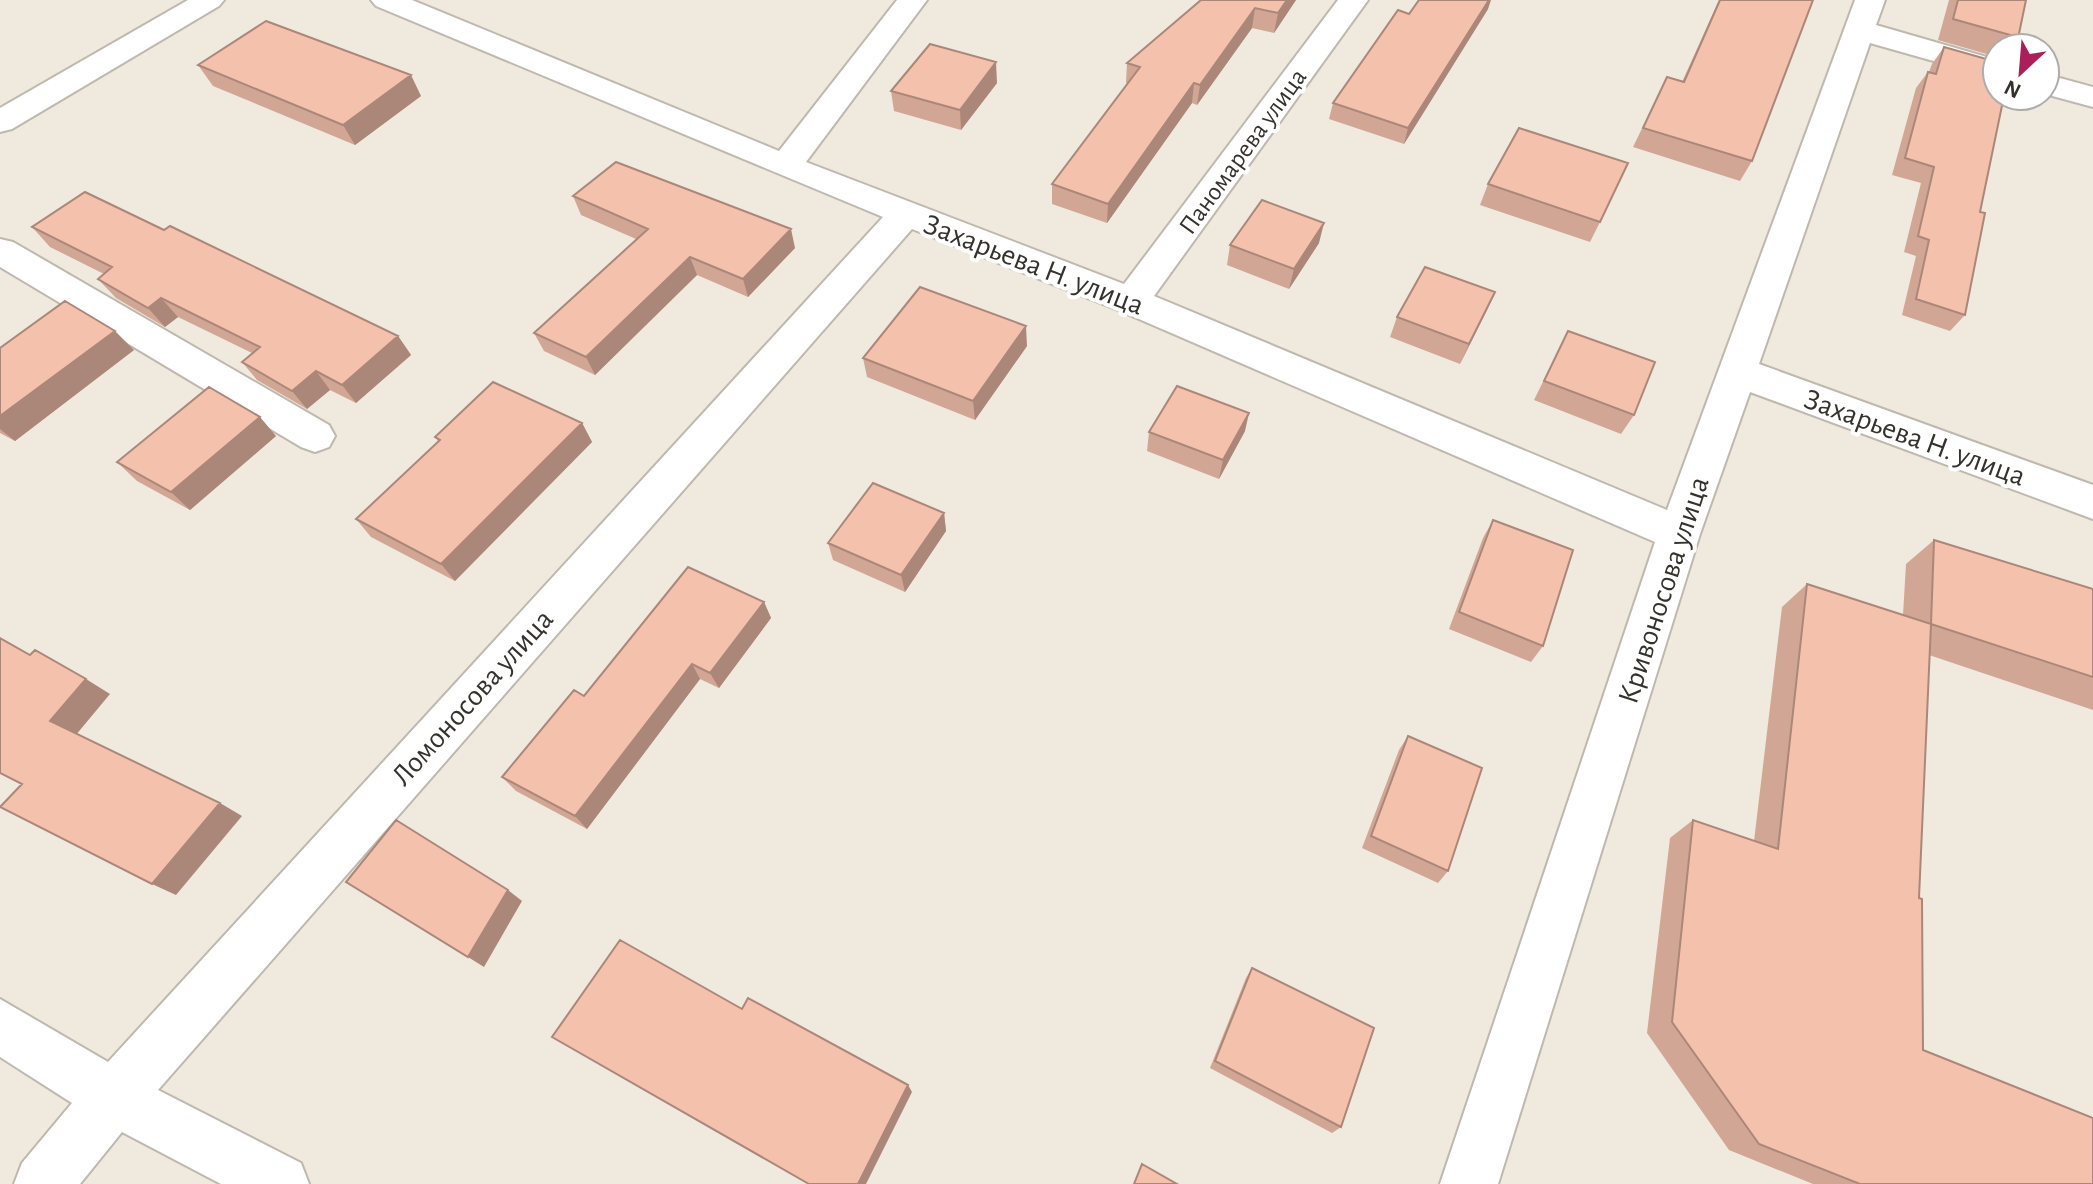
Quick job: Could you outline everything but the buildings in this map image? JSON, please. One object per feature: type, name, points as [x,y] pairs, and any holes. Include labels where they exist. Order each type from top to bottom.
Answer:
[{"type":"street","points":[[0,122],[209,0]]},
{"type":"street","name":"Захарьева Н. улица","points":[[386,0],[785,166],[1131,301],[1679,534]]},
{"type":"street","points":[[785,166],[912,0]]},
{"type":"street","name":"Паномарева улица","points":[[1131,301],[1353,0]]},
{"type":"street","points":[[1864,15],[1981,63]]},
{"type":"street","name":"Кривоносова улица","points":[[1469,1184],[1679,534],[1864,15]]},
{"type":"street","points":[[2061,88],[2093,97]]},
{"type":"street","name":"Ломоносова улица","points":[[43,1184],[114,1097],[906,214]]},
{"type":"street","points":[[0,251],[315,436]]},
{"type":"street","name":"Захарьева Н. улица","points":[[1738,372],[2093,502]]},
{"type":"street","points":[[0,1026],[114,1097],[280,1184]]}]
